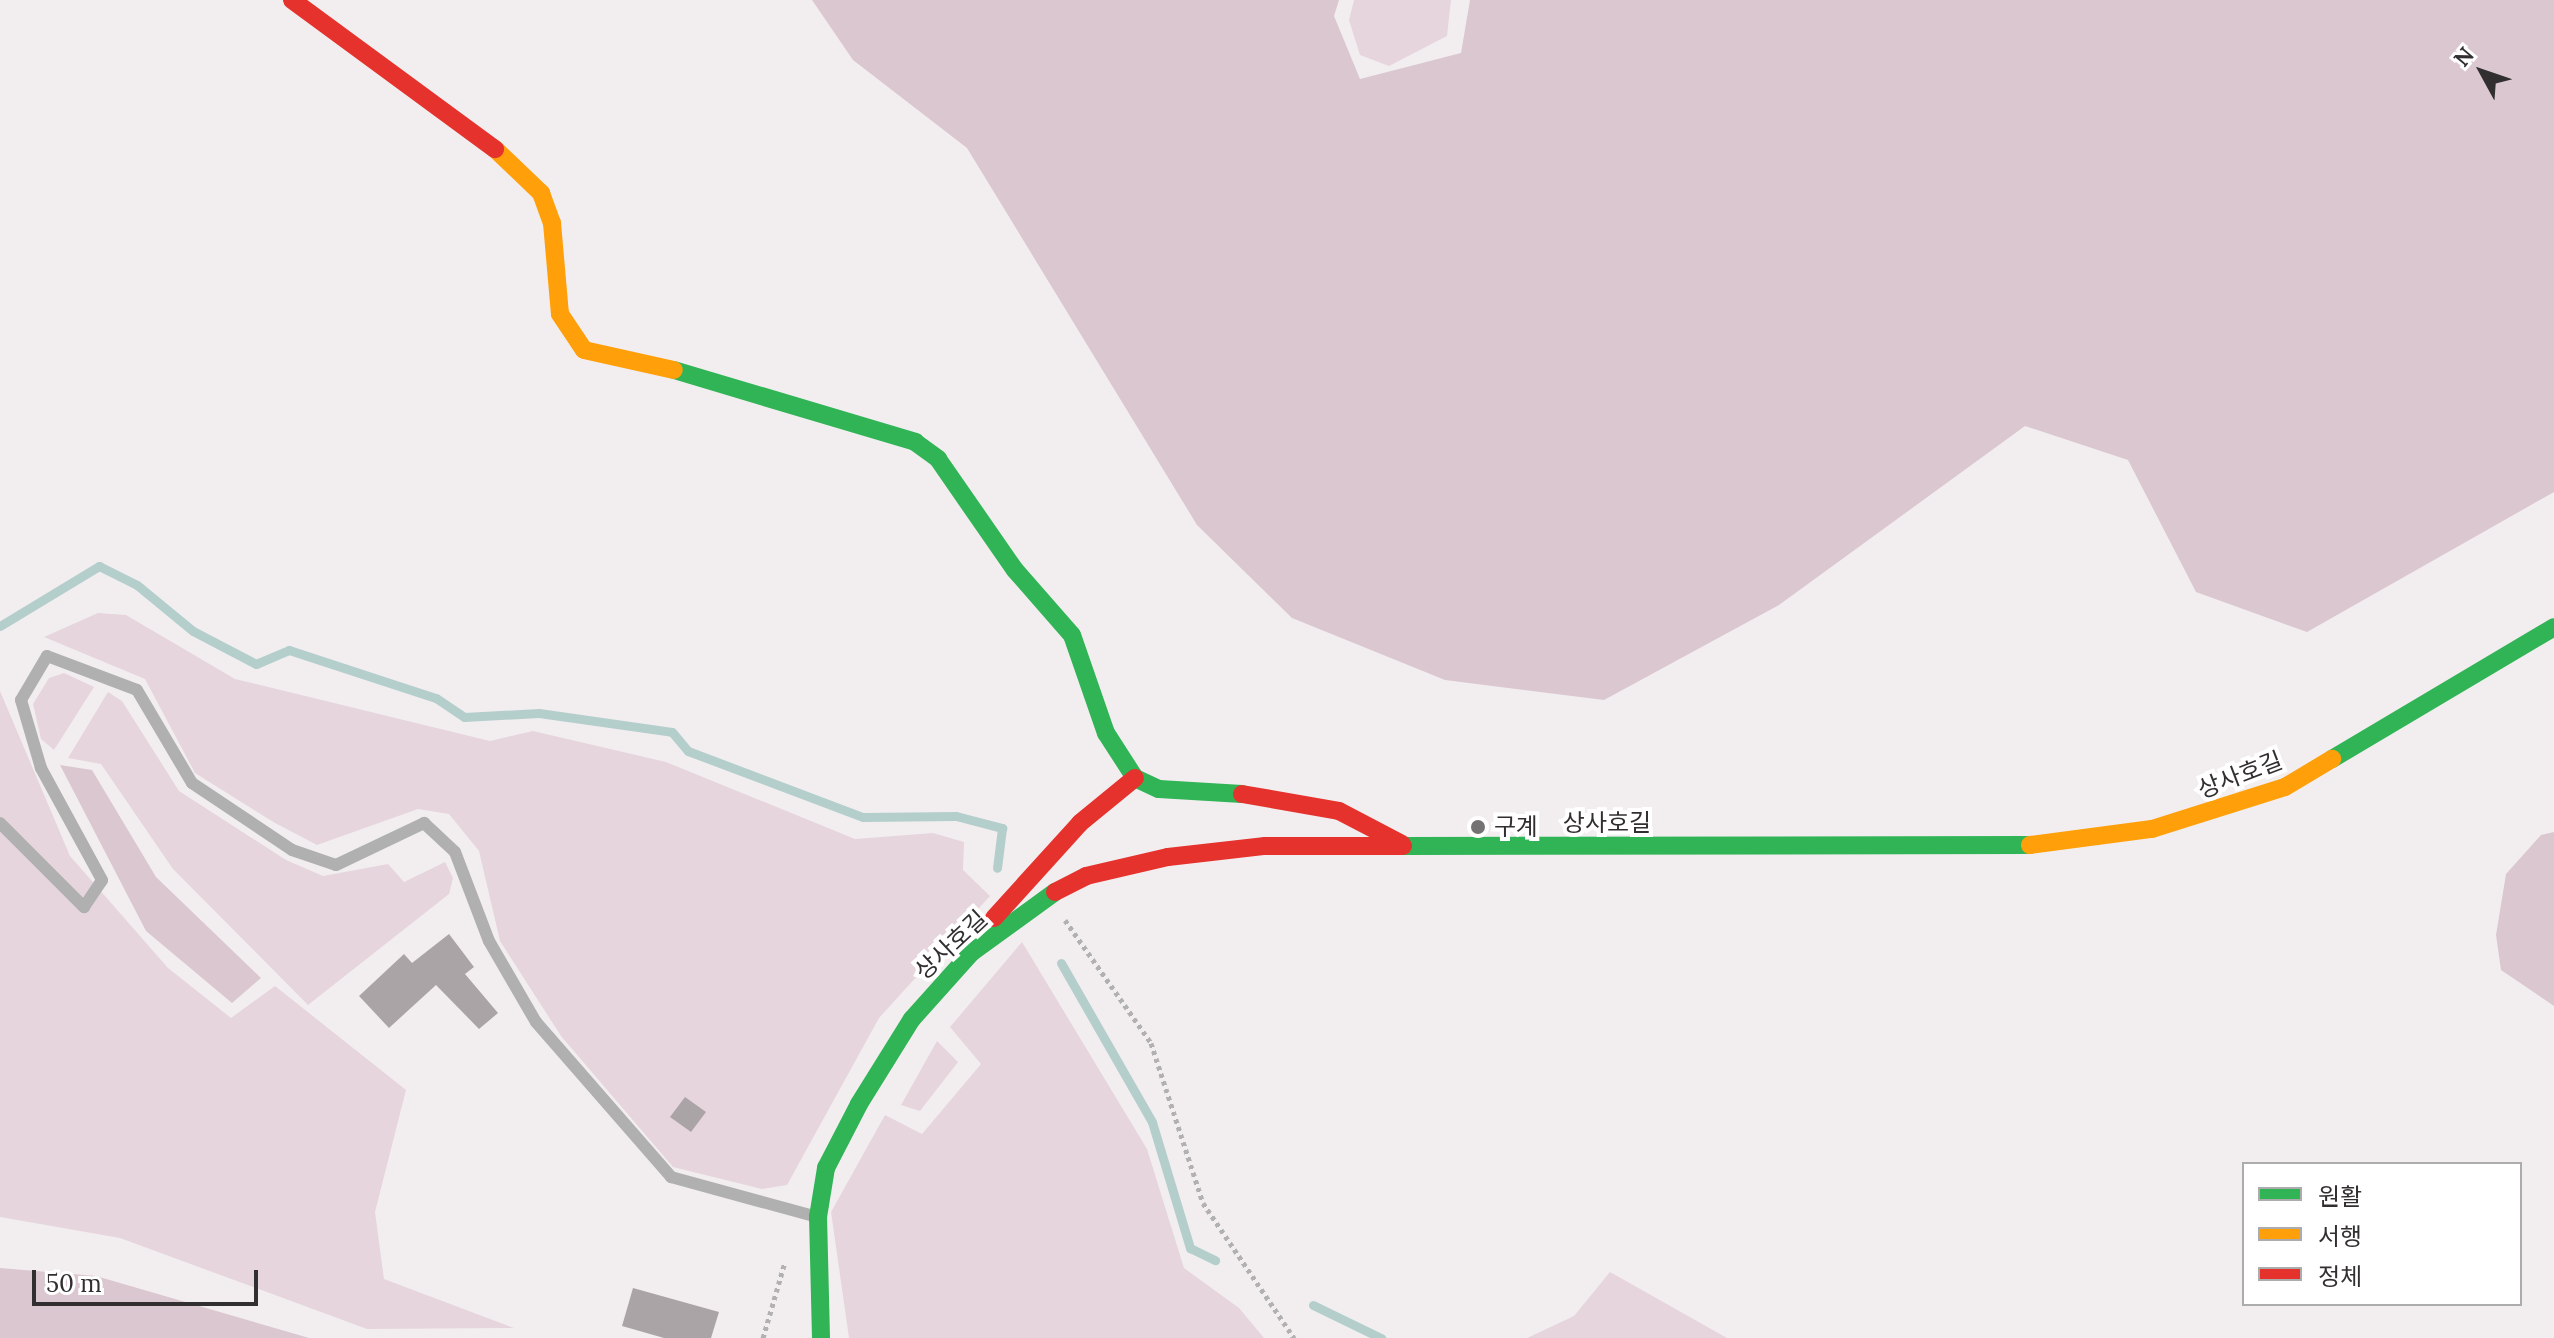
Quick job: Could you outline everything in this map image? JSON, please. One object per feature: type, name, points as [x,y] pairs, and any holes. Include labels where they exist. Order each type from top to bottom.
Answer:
[{"type":"street","points":[[292,0],[458,120],[541,193],[552,223],[560,314],[584,350],[726,382],[915,442],[938,459],[1007,560],[1072,635],[1106,733],[1135,778],[1159,789],[1268,795],[1339,811],[1408,847]]},
{"type":"street","name":"상사호길","points":[[821,1338],[818,1217],[826,1168],[859,1104],[912,1019],[977,948],[1048,896],[1086,876],[1168,857],[1265,846],[1911,848],[2062,844],[2152,829],[2285,787],[2554,627]]},
{"type":"street","points":[[977,948],[1000,908],[1080,823],[1135,778]]},
{"type":"lane","points":[[0,823],[84,907],[102,880],[41,768],[21,700],[47,656],[137,690],[192,783],[292,850],[336,865],[424,823],[455,852],[489,941],[536,1022],[671,1177],[818,1217]]},
{"type":"path","points":[[1048,896],[1151,1043],[1203,1203],[1294,1338]]},
{"type":"path","points":[[763,1338],[787,1254]]},
{"type":"shaded area","points":[[812,0],[1339,0],[1334,16],[1360,79],[1461,53],[1470,0],[2554,0],[2554,492],[2307,632],[2196,592],[2128,460],[2025,426],[1779,605],[1604,700],[1445,680],[1292,618],[1197,525],[967,148],[853,60]]},
{"type":"shaded area","points":[[1354,0],[1451,0],[1447,36],[1389,66],[1360,55],[1349,20]]},
{"type":"shaded area","points":[[98,613],[126,615],[235,679],[490,741],[533,731],[666,762],[855,839],[933,833],[964,842],[963,870],[990,896],[879,1018],[787,1185],[762,1189],[673,1167],[561,1036],[500,941],[479,851],[449,814],[418,809],[317,845],[275,823],[195,773],[145,679],[44,637]]},
{"type":"shaded area","points":[[64,673],[94,687],[54,750],[41,739],[33,704],[49,678]]},
{"type":"shaded area","points":[[0,691],[70,856],[168,968],[231,1018],[275,986],[406,1090],[375,1212],[384,1279],[514,1328],[367,1329],[120,1238],[0,1217]]},
{"type":"shaded area","points":[[108,692],[122,701],[179,791],[286,860],[323,876],[388,864],[404,882],[445,862],[453,878],[449,894],[308,1005],[173,869],[101,764],[68,758]]},
{"type":"shaded area","points":[[60,765],[92,770],[156,877],[261,978],[232,1003],[146,931]]},
{"type":"shaded area","points":[[2554,832],[2554,1006],[2501,970],[2496,935],[2506,874],[2541,835]]},
{"type":"shaded area","points":[[1022,942],[1147,1149],[1184,1268],[1239,1308],[1264,1338],[849,1338],[831,1212],[885,1115],[922,1134],[981,1064],[950,1027]]},
{"type":"shaded area","points":[[937,1041],[958,1062],[920,1111],[901,1105]]},
{"type":"shaded area","points":[[0,1268],[96,1276],[309,1338],[0,1338]]},
{"type":"shaded area","points":[[1610,1272],[1727,1338],[1527,1338],[1574,1316]]},
{"type":"building","points":[[449,934],[474,967],[465,974],[498,1013],[479,1029],[436,985],[389,1028],[359,996],[404,954],[412,963]]},
{"type":"building","points":[[685,1097],[706,1112],[691,1132],[670,1117]]},
{"type":"building","points":[[633,1288],[719,1312],[711,1338],[664,1338],[622,1326]]},
{"type":"waterway","points":[[0,626],[99,566],[137,585],[193,631],[256,664],[289,650],[436,698],[464,717],[539,713],[672,732],[688,751],[863,817],[956,816],[1002,828],[997,868]]},
{"type":"waterway","points":[[1061,963],[1152,1122],[1190,1248],[1215,1260]]},
{"type":"waterway","points":[[1313,1305],[1381,1338]]},
{"type":"traffic: fast","points":[[674,370],[915,442],[938,459],[1015,570],[1072,635],[1106,733],[1135,778],[1159,789],[1242,794]]},
{"type":"traffic: fast","points":[[2332,759],[2554,627]]},
{"type":"traffic: fast","points":[[1403,846],[2030,845]]},
{"type":"traffic: fast","points":[[821,1338],[818,1217],[826,1168],[859,1104],[912,1019],[971,953],[1055,892]]},
{"type":"traffic: slow","points":[[495,149],[541,193],[552,223],[560,314],[584,350],[674,370]]},
{"type":"traffic: slow","points":[[2030,845],[2152,829],[2285,787],[2332,759]]},
{"type":"traffic: jam","points":[[292,0],[495,149]]},
{"type":"traffic: jam","points":[[994,918],[1080,823],[1135,778]]},
{"type":"traffic: jam","points":[[1242,794],[1339,811],[1402,844]]},
{"type":"traffic: jam","points":[[1055,892],[1086,876],[1168,857],[1265,846],[1403,846]]},
{"type":"place","name":"구계","points":[[1478,827]]}]
